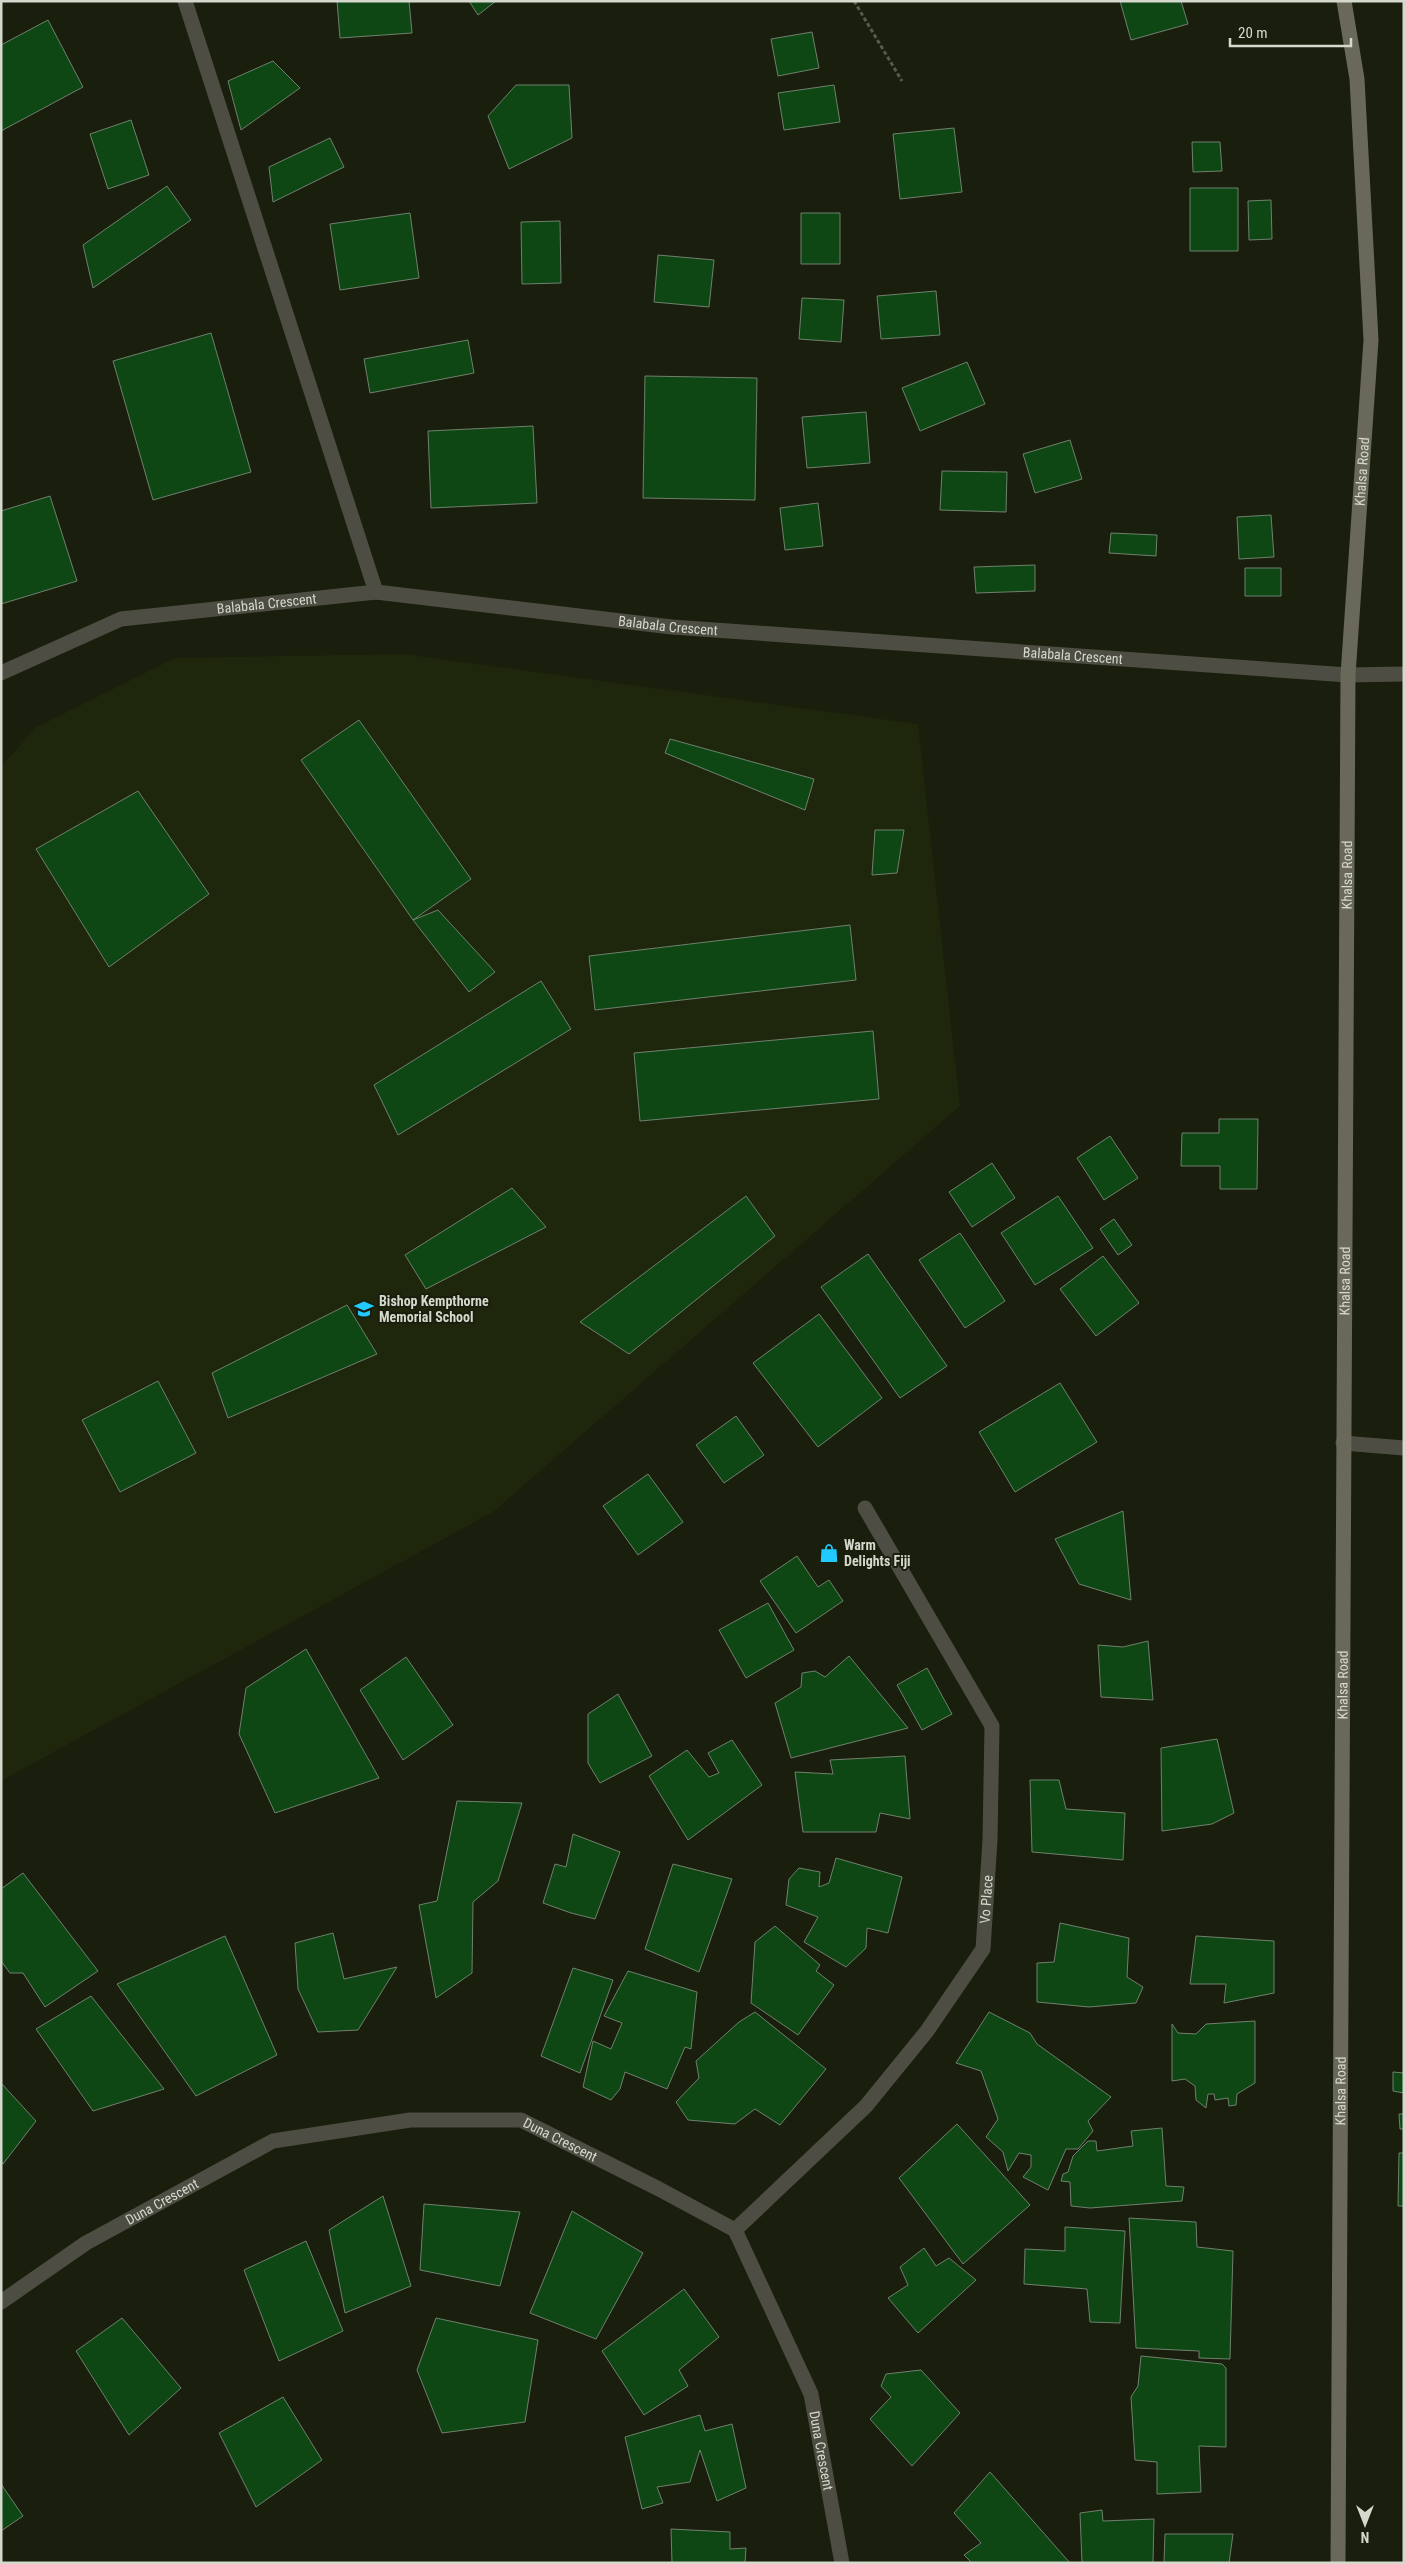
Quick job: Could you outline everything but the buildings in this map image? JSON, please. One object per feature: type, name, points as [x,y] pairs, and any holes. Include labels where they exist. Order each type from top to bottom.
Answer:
[{"type":"main road","name":"Khalsa Road","points":[[1338,2563],[1348,675],[1371,340],[1357,79],[1344,1]]},
{"type":"street","points":[[185,1],[376,592]]},
{"type":"street","name":"Balabala Crescent","points":[[1,673],[121,620],[376,592],[672,627],[1348,675],[1404,674]]},
{"type":"street","points":[[1343,1443],[1404,1448]]},
{"type":"street","name":"Vo Place","points":[[735,2230],[866,2106],[928,2031],[983,1949],[990,1840],[992,1726],[865,1508]]},
{"type":"street","name":"Duna Crescent","points":[[1,2302],[86,2243],[273,2140],[410,2120],[521,2120],[659,2189],[735,2230],[810,2394],[842,2563]]},
{"type":"path","points":[[854,1],[902,81]]},
{"type":"shaded area","name":"Bishop Kempthorne Memorial School","points":[[403,654],[918,724],[960,1106],[493,1512],[1,1781],[1,767],[35,728],[175,658]]},
{"type":"place","name":"Bishop Kempthorne Memorial School","points":[[364,1309]]},
{"type":"place","name":"Warm Delights Fiji","points":[[829,1553]]}]
